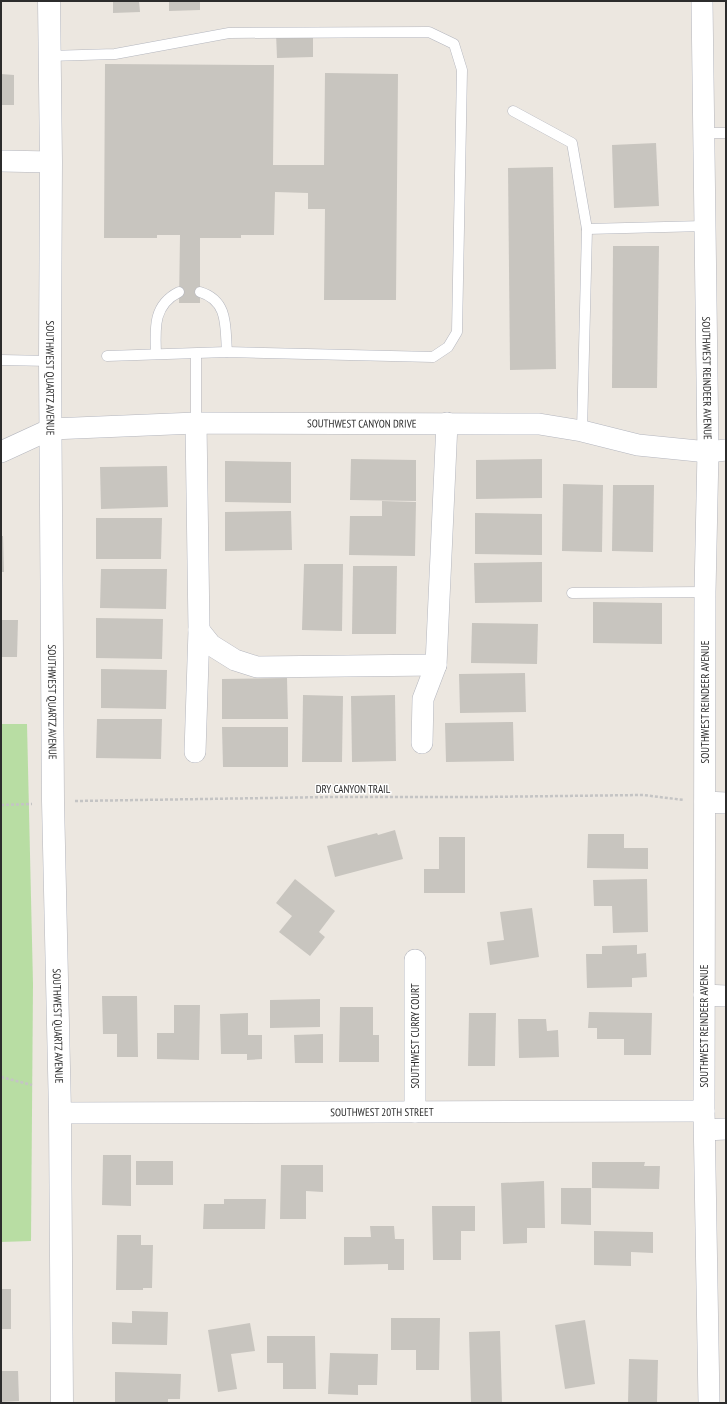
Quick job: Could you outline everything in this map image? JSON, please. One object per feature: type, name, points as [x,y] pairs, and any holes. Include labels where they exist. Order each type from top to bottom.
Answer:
[{"type":"street","name":"SOUTHWEST QUARTZ AVENUE","points":[[49,1],[53,801],[60,1113],[62,1403]]},
{"type":"street","name":"SOUTHWEST REINDEER AVENUE","points":[[702,1],[704,226],[717,451],[706,592],[704,1120],[709,1403]]},
{"type":"street","points":[[1,161],[51,162]]},
{"type":"street","points":[[195,752],[199,630],[196,423]]},
{"type":"street","name":"SOUTHWEST CANYON DRIVE","points":[[1,452],[51,429],[196,423],[539,424],[582,431],[638,445],[717,451]]},
{"type":"street","points":[[422,743],[423,699],[436,665],[447,423]]},
{"type":"street","points":[[199,630],[211,645],[235,660],[257,667],[436,665]]},
{"type":"street","points":[[705,802],[726,803]]},
{"type":"street","name":"SOUTHWEST CURRY COURT","points":[[415,960],[415,1112]]},
{"type":"street","points":[[704,995],[726,996]]},
{"type":"street","name":"SOUTHWEST 20TH STREET","points":[[60,1113],[415,1112],[704,1120],[726,1129]]},
{"type":"lane","points":[[49,56],[115,54],[229,33],[429,32],[454,44],[462,70],[457,332],[448,347],[433,357],[227,352],[107,356]]},
{"type":"lane","points":[[513,111],[572,143],[587,229],[582,431]]},
{"type":"lane","points":[[704,133],[726,133]]},
{"type":"lane","points":[[587,229],[704,226]]},
{"type":"lane","points":[[156,354],[155,332],[157,317],[162,305],[170,297],[179,292]]},
{"type":"lane","points":[[200,292],[210,295],[215,299],[224,313],[227,352]]},
{"type":"lane","points":[[196,354],[196,423]]},
{"type":"lane","points":[[1,360],[50,361]]},
{"type":"lane","points":[[572,593],[706,592]]},
{"type":"path","name":"DRY CANYON TRAIL","points":[[1,805],[28,805],[53,801],[332,796],[482,797],[644,795],[705,802]]},
{"type":"path","points":[[1,1078],[32,1085]]},
{"type":"green space","points":[[1,724],[27,724],[33,984],[31,1241],[1,1242]]},
{"type":"building","points":[[113,1],[139,1],[140,12],[113,13]]},
{"type":"building","points":[[169,1],[200,1],[200,10],[169,11]]},
{"type":"building","points":[[276,33],[313,33],[313,57],[277,58]]},
{"type":"building","points":[[105,64],[274,65],[273,165],[324,165],[325,73],[398,74],[396,300],[324,300],[325,209],[308,209],[308,193],[275,192],[274,235],[241,235],[241,238],[200,238],[200,303],[179,303],[180,235],[157,235],[157,238],[104,238]]},
{"type":"building","points":[[1,74],[14,75],[14,105],[1,105]]},
{"type":"building","points":[[656,143],[659,206],[614,208],[612,145]]},
{"type":"building","points":[[553,167],[556,369],[510,370],[508,168]]},
{"type":"building","points":[[613,246],[659,246],[657,388],[612,388]]},
{"type":"building","points":[[351,459],[416,460],[416,501],[350,500]]},
{"type":"building","points":[[542,459],[542,498],[476,499],[476,460]]},
{"type":"building","points":[[225,461],[291,462],[291,503],[225,502]]},
{"type":"building","points":[[167,466],[168,507],[101,509],[100,467]]},
{"type":"building","points":[[563,484],[603,485],[602,552],[562,551]]},
{"type":"building","points":[[613,485],[654,485],[653,552],[612,551]]},
{"type":"building","points":[[382,501],[416,502],[415,556],[349,555],[350,516],[382,516]]},
{"type":"building","points":[[291,511],[292,550],[225,551],[225,512]]},
{"type":"building","points":[[475,513],[542,514],[542,555],[475,554]]},
{"type":"building","points":[[96,518],[162,518],[161,559],[96,559]]},
{"type":"building","points":[[1,536],[3,536],[4,572],[1,572]]},
{"type":"building","points":[[542,562],[542,602],[475,603],[474,563]]},
{"type":"building","points":[[304,564],[343,564],[342,631],[302,630]]},
{"type":"building","points":[[353,566],[397,566],[396,634],[352,634]]},
{"type":"building","points":[[101,569],[167,569],[166,609],[100,608]]},
{"type":"building","points":[[593,602],[662,603],[662,644],[593,643]]},
{"type":"building","points":[[96,618],[163,619],[162,659],[96,658]]},
{"type":"building","points":[[1,620],[18,620],[17,657],[1,657]]},
{"type":"building","points":[[472,623],[538,624],[537,664],[471,663]]},
{"type":"building","points":[[101,669],[167,670],[166,709],[101,708]]},
{"type":"building","points":[[525,673],[526,712],[460,713],[459,674]]},
{"type":"building","points":[[287,678],[288,719],[222,719],[222,679]]},
{"type":"building","points":[[303,695],[343,696],[342,762],[302,762]]},
{"type":"building","points":[[395,695],[396,761],[352,762],[351,696]]},
{"type":"building","points":[[97,719],[162,719],[161,759],[96,758]]},
{"type":"building","points":[[513,722],[514,761],[446,762],[445,723]]},
{"type":"building","points":[[222,727],[288,727],[288,767],[223,767]]},
{"type":"building","points":[[395,830],[403,859],[335,877],[327,846],[377,833],[378,835]]},
{"type":"building","points":[[588,834],[624,834],[624,848],[648,848],[648,869],[587,868]]},
{"type":"building","points":[[439,837],[465,837],[465,893],[424,893],[424,869],[439,869]]},
{"type":"building","points":[[295,879],[335,911],[319,932],[325,937],[310,956],[279,932],[292,916],[276,903]]},
{"type":"building","points":[[647,879],[648,932],[613,933],[612,906],[594,906],[593,880]]},
{"type":"building","points":[[532,908],[539,957],[490,965],[487,942],[504,940],[500,912]]},
{"type":"building","points":[[637,945],[637,954],[646,953],[647,977],[632,978],[632,987],[587,988],[586,954],[602,954],[602,946]]},
{"type":"building","points":[[102,996],[137,996],[138,1057],[117,1057],[117,1034],[103,1034]]},
{"type":"building","points":[[320,999],[320,1027],[270,1028],[270,1000]]},
{"type":"building","points":[[174,1005],[200,1005],[199,1060],[157,1059],[157,1033],[174,1033]]},
{"type":"building","points":[[340,1007],[373,1007],[373,1035],[379,1035],[379,1062],[339,1062]]},
{"type":"building","points":[[589,1012],[652,1013],[651,1055],[624,1055],[624,1039],[597,1039],[597,1028],[588,1028]]},
{"type":"building","points":[[248,1013],[248,1035],[262,1035],[262,1059],[247,1060],[247,1054],[221,1054],[220,1014]]},
{"type":"building","points":[[469,1013],[496,1013],[495,1066],[468,1066]]},
{"type":"building","points":[[518,1019],[546,1019],[547,1031],[558,1030],[559,1057],[519,1058]]},
{"type":"building","points":[[323,1034],[323,1063],[295,1063],[294,1035]]},
{"type":"building","points":[[103,1155],[131,1155],[131,1206],[102,1205]]},
{"type":"building","points":[[136,1161],[173,1161],[173,1185],[136,1185]]},
{"type":"building","points":[[592,1162],[645,1162],[644,1166],[660,1166],[659,1189],[592,1188]]},
{"type":"building","points":[[281,1165],[323,1165],[323,1192],[306,1191],[306,1219],[280,1219]]},
{"type":"building","points":[[544,1181],[545,1228],[527,1228],[527,1243],[503,1244],[501,1183]]},
{"type":"building","points":[[561,1188],[591,1188],[591,1225],[561,1224]]},
{"type":"building","points":[[224,1199],[266,1199],[265,1229],[203,1229],[204,1204],[224,1204]]},
{"type":"building","points":[[432,1206],[475,1206],[475,1231],[461,1231],[461,1260],[433,1260]]},
{"type":"building","points":[[370,1226],[394,1226],[395,1239],[404,1239],[404,1270],[388,1270],[388,1264],[344,1265],[344,1237],[371,1237]]},
{"type":"building","points":[[594,1231],[653,1232],[653,1253],[631,1252],[631,1266],[594,1265]]},
{"type":"building","points":[[117,1235],[141,1235],[141,1245],[153,1245],[152,1288],[143,1288],[143,1290],[116,1290]]},
{"type":"building","points":[[1,1289],[11,1289],[11,1329],[1,1329]]},
{"type":"building","points":[[132,1311],[168,1312],[167,1345],[112,1344],[112,1322],[132,1323]]},
{"type":"building","points":[[391,1318],[440,1318],[439,1370],[416,1370],[416,1350],[391,1350]]},
{"type":"building","points":[[585,1320],[595,1384],[565,1389],[555,1325]]},
{"type":"building","points":[[250,1323],[255,1351],[231,1354],[237,1389],[218,1392],[208,1330]]},
{"type":"building","points":[[500,1331],[502,1403],[471,1403],[469,1332]]},
{"type":"building","points":[[267,1336],[315,1336],[316,1389],[283,1389],[283,1363],[267,1363]]},
{"type":"building","points":[[330,1353],[378,1354],[377,1385],[358,1385],[358,1395],[328,1394]]},
{"type":"building","points":[[629,1359],[658,1360],[657,1403],[628,1403]]},
{"type":"building","points":[[1,1371],[18,1371],[19,1401],[1,1402]]},
{"type":"building","points":[[115,1372],[181,1374],[180,1399],[168,1399],[168,1403],[115,1403]]}]
